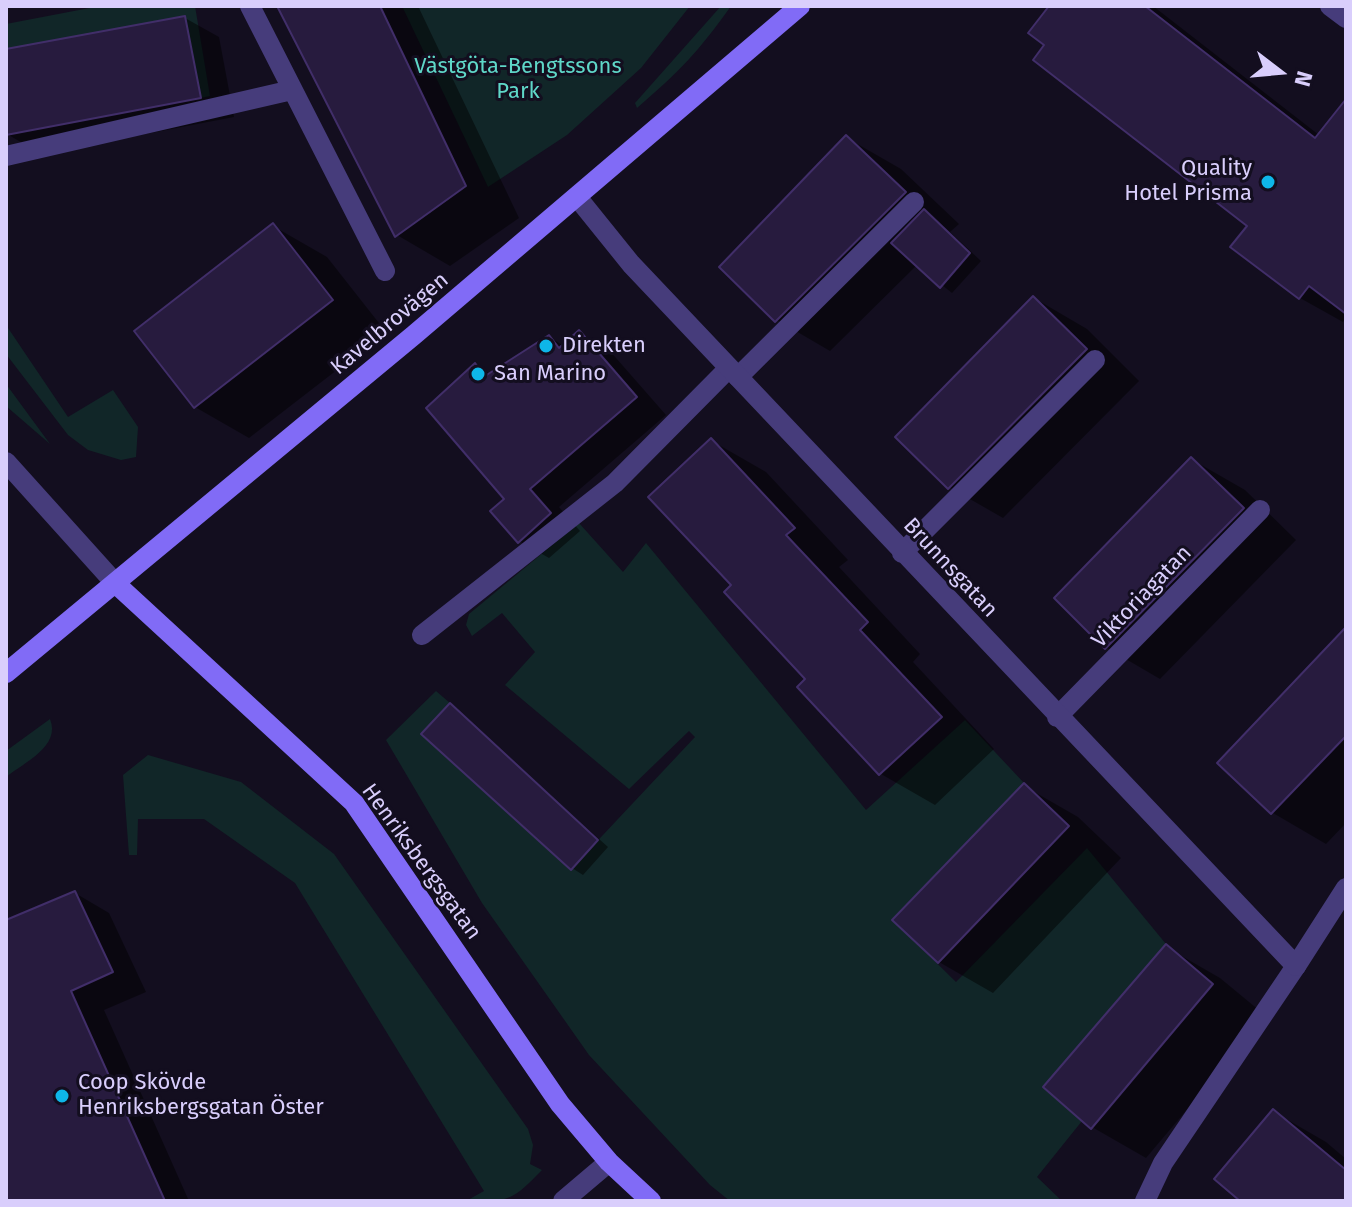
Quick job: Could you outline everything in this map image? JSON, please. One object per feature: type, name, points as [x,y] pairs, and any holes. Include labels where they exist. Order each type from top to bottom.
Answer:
[{"type":"main road","name":"Kavelbrovägen","points":[[6,673],[577,197],[800,6]]},
{"type":"main road","name":"Henriksbergsgatan","points":[[115,583],[354,803],[560,1104],[609,1162],[651,1201]]},
{"type":"street","points":[[250,6],[385,271]]},
{"type":"street","points":[[1330,6],[1346,18]]},
{"type":"street","points":[[6,156],[292,90]]},
{"type":"street","name":"Brunnsgatan","points":[[577,197],[613,244],[1057,717],[1296,966]]},
{"type":"street","points":[[422,635],[615,483],[914,202]]},
{"type":"street","points":[[902,553],[1095,360]]},
{"type":"street","points":[[6,462],[115,583]]},
{"type":"street","name":"Viktoriagatan","points":[[1057,717],[1260,510]]},
{"type":"street","points":[[1145,1201],[1163,1163],[1346,888]]},
{"type":"street","points":[[563,1201],[609,1162]]},
{"type":"green space","points":[[100,6],[195,6],[210,96],[201,98],[185,16],[6,49],[6,24]]},
{"type":"green space","name":"Västgöta-Bengtssons Park","points":[[402,6],[690,6],[641,68],[567,135],[488,187]]},
{"type":"green space","points":[[721,6],[731,6],[688,60],[637,108],[635,103]]},
{"type":"green space","points":[[6,325],[68,417],[113,390],[138,427],[136,457],[121,460],[88,450],[68,435],[6,354]]},
{"type":"green space","points":[[6,384],[50,444],[6,406]]},
{"type":"green space","points":[[579,523],[623,572],[646,543],[866,810],[965,720],[1024,783],[892,919],[956,982],[1087,848],[1166,944],[1043,1087],[1082,1121],[1037,1177],[1062,1201],[730,1201],[710,1185],[589,1055],[482,903],[386,740],[436,691],[450,703],[422,733],[571,869],[695,737],[689,731],[629,789],[505,685],[535,652],[502,613],[472,636],[466,625],[469,614]]},
{"type":"green space","points":[[50,719],[52,729],[46,745],[6,777],[6,751]]},
{"type":"green space","points":[[148,755],[241,782],[334,854],[528,1129],[533,1145],[530,1164],[542,1170],[516,1194],[501,1200],[466,1201],[484,1191],[295,883],[204,819],[138,819],[137,855],[129,855],[123,775]]},
{"type":"building","points":[[277,6],[380,6],[466,186],[395,237]]},
{"type":"building","name":"Quality Hotel Prisma","points":[[1049,6],[1145,6],[1315,138],[1346,99],[1346,314],[1309,286],[1299,299],[1230,247],[1247,226],[1033,60],[1044,45],[1028,33]]},
{"type":"building","points":[[185,16],[201,98],[6,135],[6,49]]},
{"type":"building","points":[[846,135],[906,192],[775,322],[719,267]]},
{"type":"building","points":[[924,209],[970,253],[940,288],[891,243]]},
{"type":"building","points":[[273,223],[333,300],[194,408],[134,331]]},
{"type":"building","points":[[1033,296],[1087,349],[948,489],[895,437]]},
{"type":"building","points":[[579,330],[637,397],[530,489],[551,513],[518,543],[490,511],[504,499],[426,408],[475,363],[485,376],[549,335],[559,348]]},
{"type":"building","points":[[711,438],[795,528],[786,535],[868,622],[860,630],[942,717],[879,775],[797,687],[805,679],[724,592],[731,585],[648,497]]},
{"type":"building","points":[[1191,457],[1244,508],[1105,649],[1054,598]]},
{"type":"building","points":[[1346,627],[1346,736],[1271,814],[1217,763]]},
{"type":"building","points":[[450,703],[598,840],[571,870],[421,734]]},
{"type":"building","points":[[1024,783],[1069,826],[938,963],[892,920]]},
{"type":"building","name":"Coop Skövde Henriksbergsgatan Öster","points":[[75,891],[113,972],[71,991],[165,1201],[6,1201],[6,920]]},
{"type":"building","points":[[1166,944],[1213,984],[1091,1129],[1043,1087]]},
{"type":"building","points":[[1273,1109],[1346,1170],[1346,1201],[1240,1201],[1214,1179]]},
{"type":"place","name":"Quality Hotel Prisma","points":[[1268,182]]},
{"type":"place","name":"Direkten","points":[[546,346]]},
{"type":"place","name":"San Marino","points":[[478,374]]},
{"type":"place","name":"Coop Skövde Henriksbergsgatan Öster","points":[[62,1096]]}]
